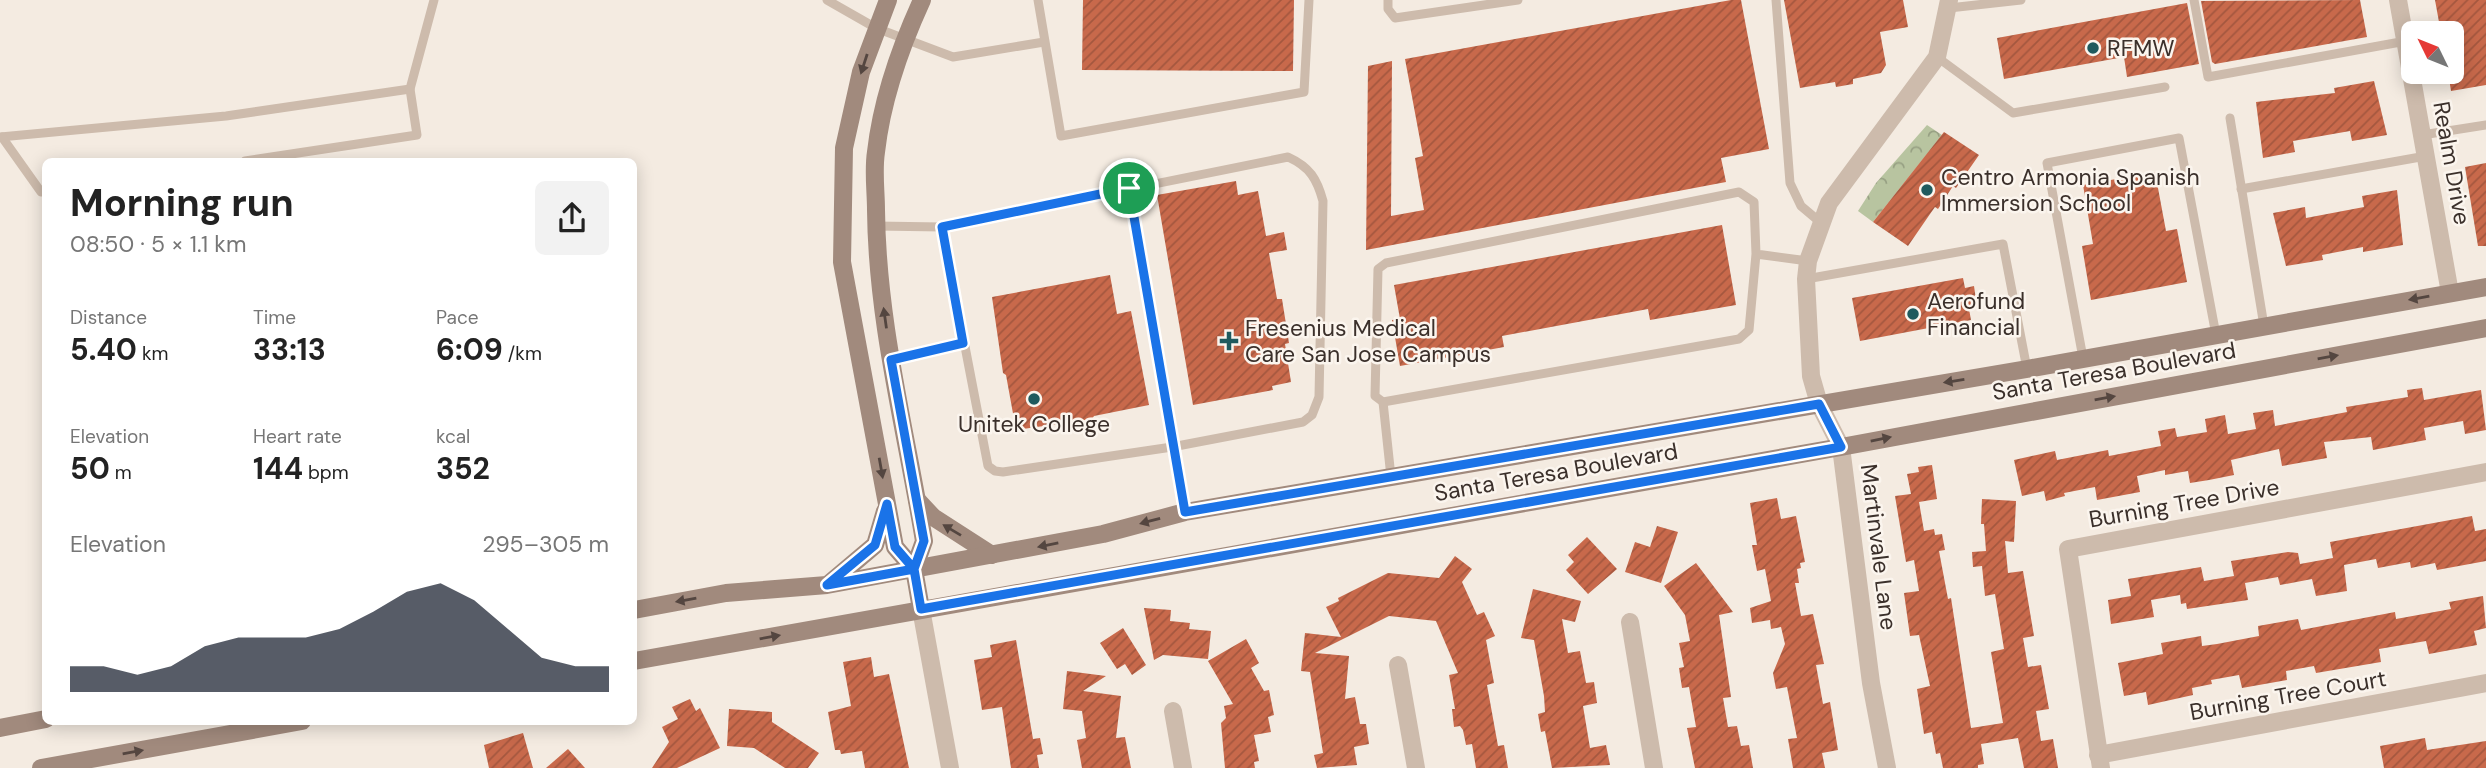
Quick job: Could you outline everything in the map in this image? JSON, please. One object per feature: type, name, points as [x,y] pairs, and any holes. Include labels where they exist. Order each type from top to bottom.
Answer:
[{"type":"main road","points":[[888,0],[861,72],[844,148],[842,262],[895,547],[914,569]]},
{"type":"main road","points":[[921,609],[914,569],[924,541],[891,360],[877,260],[875,153],[890,83],[922,0]]},
{"type":"main road","name":"Santa Teresa Boulevard","points":[[637,609],[726,593],[827,585],[1103,534],[1185,512],[2027,369],[2486,286]]},
{"type":"main road","name":"Santa Teresa Boulevard","points":[[637,660],[1841,447],[2486,328]]},
{"type":"main road","points":[[917,500],[933,517],[992,555]]},
{"type":"main road","points":[[827,585],[875,545],[887,504]]},
{"type":"main road","points":[[0,728],[42,720]]},
{"type":"main road","points":[[41,768],[280,725]]},
{"type":"street","name":"Realm Drive","points":[[2399,0],[2403,21]]},
{"type":"street","name":"Martinvale Lane","points":[[1886,768],[1871,683],[1841,447],[1819,404],[1811,376],[1807,270],[1820,222],[1829,204],[1937,57],[1949,4]]},
{"type":"street","name":"Realm Drive","points":[[2413,84],[2450,293]]},
{"type":"street","name":"Burning Tree Drive","points":[[2100,762],[2068,549],[2486,472]]},
{"type":"street","points":[[921,609],[950,768]]},
{"type":"street","points":[[1630,622],[1654,768]]},
{"type":"street","points":[[1398,665],[1416,768]]},
{"type":"street","name":"Burning Tree Court","points":[[2100,762],[2486,684]]},
{"type":"street","points":[[1172,711],[1183,768]]},
{"type":"lane","points":[[265,158],[416,135],[410,89],[433,0]]},
{"type":"lane","points":[[827,0],[876,28],[954,57],[1044,42]]},
{"type":"lane","points":[[1038,0],[1060,136],[1304,92],[1309,0]]},
{"type":"lane","points":[[1388,0],[1388,9],[1395,18],[1518,0]]},
{"type":"lane","points":[[1776,0],[1790,183],[1801,206],[1820,222]]},
{"type":"lane","points":[[1949,4],[2021,0]]},
{"type":"lane","points":[[2194,0],[2208,78],[2401,42]]},
{"type":"lane","points":[[1937,57],[2013,113],[2165,87]]},
{"type":"lane","points":[[1,137],[226,116],[410,89]]},
{"type":"lane","points":[[2230,118],[2264,326]]},
{"type":"lane","points":[[2422,135],[2486,124]]},
{"type":"lane","points":[[1,137],[42,192]]},
{"type":"lane","points":[[2083,358],[2047,163],[2179,138],[2216,335]]},
{"type":"lane","points":[[2241,189],[2426,156]]},
{"type":"lane","points":[[876,226],[942,227],[1288,157],[1317,178],[1323,201],[1319,397],[1312,415],[1303,422],[1172,447],[995,471],[984,455],[942,227]]},
{"type":"lane","points":[[1129,188],[1185,512]]},
{"type":"lane","points":[[1739,192],[1754,202],[1756,254],[1749,330],[1739,339],[1383,402],[1375,396],[1378,269],[1386,263],[1739,192]]},
{"type":"lane","points":[[1756,254],[1807,270],[2003,244],[2027,369]]},
{"type":"lane","points":[[891,360],[963,343]]},
{"type":"lane","points":[[1383,402],[1391,477]]},
{"type":"green space","points":[[1927,125],[1942,135],[1873,222],[1858,211],[1876,183]]},
{"type":"building","points":[[1083,0],[1294,0],[1293,71],[1082,70]]},
{"type":"building","points":[[1741,0],[1769,149],[1721,158],[1726,182],[1366,250],[1368,66],[1392,61],[1391,216],[1424,210],[1415,158],[1423,156],[1405,59]]},
{"type":"building","points":[[1784,0],[1903,0],[1908,27],[1880,32],[1886,65],[1881,73],[1853,79],[1853,84],[1836,87],[1835,82],[1800,88]]},
{"type":"building","points":[[2360,0],[2367,37],[2215,64],[2212,62],[2201,1]]},
{"type":"building","points":[[2435,0],[2486,0],[2486,85],[2451,91],[2450,84],[2464,84],[2464,21],[2439,21]]},
{"type":"building","name":"RFMW","points":[[2187,3],[2199,64],[2127,77],[2124,57],[2004,79],[1997,38]]},
{"type":"building","points":[[2374,81],[2387,135],[2352,141],[2350,131],[2293,141],[2295,152],[2263,158],[2256,102],[2335,93],[2334,88]]},
{"type":"building","name":"Centro Armonia Spanish Immersion School","points":[[1944,132],[1979,155],[1956,188],[1953,186],[1938,209],[1935,207],[1908,246],[1873,222]]},
{"type":"building","points":[[2486,163],[2486,246],[2478,246],[2465,167]]},
{"type":"building","points":[[2155,172],[2166,231],[2177,229],[2187,282],[2091,300],[2082,246],[2093,244],[2083,185]]},
{"type":"building","points":[[1236,181],[1238,195],[1258,191],[1266,236],[1284,232],[1287,250],[1269,253],[1277,299],[1282,299],[1289,343],[1285,344],[1291,382],[1272,386],[1273,390],[1193,405],[1157,195]]},
{"type":"building","points":[[2397,190],[2403,245],[2363,252],[2363,247],[2322,255],[2323,260],[2286,266],[2273,213],[2305,207],[2306,218],[2364,207],[2362,196]]},
{"type":"building","points":[[1722,225],[1736,305],[1650,320],[1648,309],[1502,336],[1504,347],[1400,366],[1392,320],[1400,319],[1394,285]]},
{"type":"building","points":[[1110,275],[1117,314],[1131,311],[1149,405],[1094,416],[1092,419],[1016,430],[1006,375],[1003,373],[992,297]]},
{"type":"building","name":"Aerofund Financial","points":[[1963,278],[1965,288],[1974,286],[1977,307],[1969,309],[1971,320],[1860,341],[1852,298]]},
{"type":"building","points":[[2422,388],[2424,400],[2481,390],[2486,430],[2465,434],[2463,421],[2424,428],[2426,440],[2373,450],[2371,437],[2324,442],[2327,458],[2282,466],[2279,449],[2231,460],[2234,475],[2190,483],[2188,471],[2165,475],[2165,470],[2137,476],[2140,492],[2097,500],[2095,487],[2064,493],[2065,496],[2046,501],[2044,491],[2022,496],[2014,460],[2055,451],[2057,460],[2108,450],[2109,456],[2161,446],[2158,431],[2175,428],[2177,437],[2207,432],[2205,419],[2225,415],[2228,434],[2256,429],[2253,413],[2273,410],[2275,426],[2347,412],[2346,407],[2408,397],[2407,390]]},
{"type":"building","points":[[1932,465],[1937,499],[1919,502],[1924,531],[1934,529],[1935,535],[1942,534],[1945,550],[1939,551],[1948,599],[1951,598],[1971,728],[2003,723],[1991,652],[2004,649],[1995,594],[1985,596],[1982,566],[1973,567],[1972,552],[1986,551],[1984,524],[1981,524],[1982,499],[2016,501],[2014,542],[2005,541],[2008,573],[2023,571],[2034,636],[2023,638],[2028,667],[2041,665],[2049,709],[2036,711],[2041,741],[2053,739],[2058,768],[2024,768],[2018,738],[1981,744],[1984,764],[1978,765],[1978,768],[1943,768],[1940,753],[1936,754],[1932,732],[1924,734],[1917,689],[1930,686],[1919,635],[1910,636],[1904,593],[1919,591],[1914,560],[1906,562],[1895,496],[1911,494],[1907,474],[1919,472],[1918,467]]},
{"type":"building","points":[[1777,498],[1781,519],[1796,516],[1805,562],[1800,563],[1801,568],[1797,569],[1799,583],[1795,583],[1801,616],[1813,614],[1824,664],[1816,665],[1823,704],[1830,702],[1838,750],[1822,753],[1825,768],[1793,768],[1788,739],[1797,738],[1787,687],[1776,689],[1773,673],[1785,644],[1781,627],[1771,629],[1770,620],[1752,623],[1750,608],[1771,601],[1765,569],[1757,571],[1752,545],[1757,545],[1750,503]]},
{"type":"building","points":[[2472,516],[2475,531],[2486,529],[2486,561],[2437,570],[2435,563],[2411,568],[2410,562],[2378,568],[2376,559],[2344,565],[2347,591],[2316,596],[2312,579],[2280,585],[2278,577],[2245,583],[2248,600],[2187,609],[2186,603],[2181,604],[2180,595],[2151,600],[2154,617],[2111,624],[2108,600],[2131,596],[2128,579],[2201,567],[2204,581],[2234,576],[2231,561],[2288,552],[2298,553],[2300,564],[2333,558],[2330,542]]},
{"type":"building","points":[[1657,526],[1678,532],[1661,583],[1625,572],[1635,542],[1650,547]]},
{"type":"building","points":[[1587,537],[1617,569],[1588,594],[1566,570],[1574,562],[1568,555]]},
{"type":"building","points":[[1455,556],[1472,569],[1462,582],[1477,615],[1484,612],[1495,636],[1486,640],[1494,683],[1487,685],[1498,746],[1504,745],[1508,768],[1476,768],[1472,744],[1466,745],[1460,726],[1454,727],[1452,709],[1455,709],[1449,675],[1458,673],[1436,621],[1389,616],[1315,653],[1349,656],[1345,699],[1355,697],[1360,724],[1366,724],[1369,744],[1354,747],[1357,765],[1317,768],[1314,755],[1323,753],[1310,672],[1301,671],[1305,633],[1341,637],[1326,607],[1339,601],[1338,598],[1388,573],[1439,578]]},
{"type":"building","points":[[1696,563],[1733,612],[1719,615],[1731,697],[1723,698],[1728,727],[1737,726],[1741,746],[1749,745],[1753,768],[1695,768],[1687,728],[1696,727],[1689,687],[1682,688],[1679,668],[1684,667],[1679,643],[1690,641],[1685,615],[1664,586]]},
{"type":"building","points":[[1533,589],[1581,601],[1575,622],[1562,619],[1568,653],[1580,651],[1586,683],[1594,682],[1597,703],[1583,706],[1590,748],[1606,745],[1610,765],[1552,768],[1545,731],[1541,732],[1538,714],[1545,712],[1534,640],[1521,638]]},
{"type":"building","points":[[2483,596],[2486,628],[2474,631],[2477,645],[2429,654],[2426,641],[2379,649],[2381,662],[2316,673],[2314,666],[2286,671],[2287,680],[2242,688],[2239,675],[2211,680],[2212,684],[2192,688],[2193,695],[2148,705],[2146,692],[2124,696],[2118,663],[2163,654],[2161,643],[2201,636],[2202,646],[2217,644],[2259,636],[2258,626],[2298,619],[2301,630],[2395,612],[2396,619],[2451,609],[2449,602]]},
{"type":"building","points":[[1144,608],[1171,610],[1170,621],[1190,623],[1189,629],[1211,631],[1208,659],[1163,655],[1154,660]]},
{"type":"building","points":[[1123,628],[1146,665],[1132,675],[1125,664],[1117,669],[1100,643]]},
{"type":"building","points":[[1246,639],[1259,663],[1251,668],[1264,691],[1269,690],[1274,715],[1268,717],[1271,732],[1254,735],[1259,761],[1254,762],[1255,768],[1225,768],[1221,723],[1226,718],[1224,706],[1233,704],[1208,661]]},
{"type":"building","points":[[1016,640],[1033,739],[1040,738],[1043,754],[1037,755],[1039,768],[1011,768],[1002,707],[982,710],[974,660],[992,657],[990,645]]},
{"type":"building","points":[[871,657],[874,677],[889,674],[909,768],[865,768],[862,751],[841,754],[840,750],[835,750],[828,712],[851,706],[843,662]]},
{"type":"building","points":[[1067,671],[1106,676],[1083,691],[1121,696],[1116,738],[1125,737],[1131,768],[1082,768],[1077,740],[1086,738],[1082,711],[1063,709]]},
{"type":"building","points":[[690,699],[696,711],[700,708],[720,748],[677,768],[652,768],[669,742],[662,727],[678,719],[672,707]]},
{"type":"building","points":[[729,709],[772,712],[772,722],[819,753],[808,768],[785,768],[754,748],[727,746]]},
{"type":"building","points":[[523,733],[533,768],[489,768],[484,745]]},
{"type":"building","points":[[2425,738],[2427,750],[2486,741],[2486,768],[2384,768],[2380,746]]},
{"type":"building","points":[[568,749],[585,768],[546,768]]},
{"type":"place","name":"RFMW","points":[[2093,48]]},
{"type":"place","name":"Centro Armonia Spanish Immersion School","points":[[1927,190]]},
{"type":"place","name":"Aerofund Financial","points":[[1913,314]]},
{"type":"place","name":"Fresenius Medical Care San Jose Campus","points":[[1229,341]]},
{"type":"place","name":"Unitek College","points":[[1034,399]]},
{"type":"route","points":[[1129,188],[942,227],[963,343],[891,360],[924,541],[914,569],[895,547],[887,504],[875,545],[827,585],[914,569],[921,609],[1841,447],[1819,404],[1185,512],[1129,188]]}]
